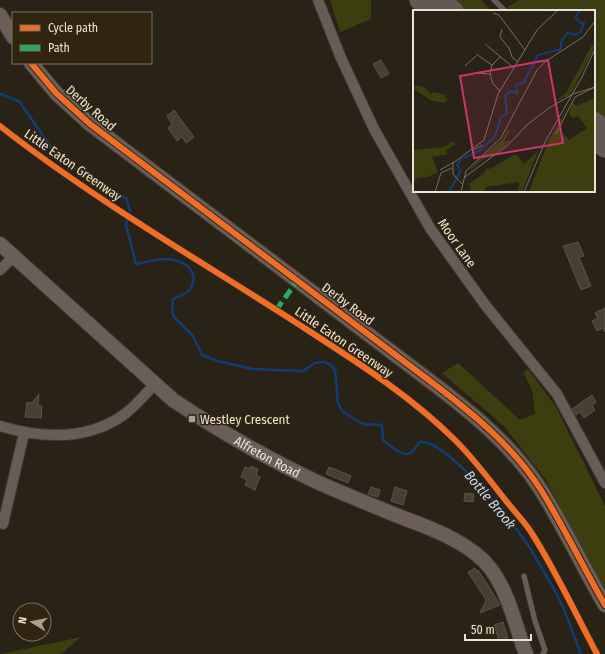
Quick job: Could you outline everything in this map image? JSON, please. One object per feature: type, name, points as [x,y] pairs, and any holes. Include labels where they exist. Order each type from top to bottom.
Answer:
[{"type":"highway","points":[[419,0],[431,10]]},
{"type":"highway","points":[[442,0],[453,10]]},
{"type":"highway","points":[[595,122],[605,129]]},
{"type":"highway","points":[[595,141],[605,148]]},
{"type":"main road","points":[[0,15],[12,35]]},
{"type":"main road","name":"Derby Road","points":[[32,64],[56,93],[90,124],[430,381],[482,424],[514,456],[540,489],[605,605]]},
{"type":"main road","name":"Alfreton Road","points":[[0,244],[155,384],[199,418],[315,480],[456,541],[475,554],[493,573],[505,592],[526,654]]},
{"type":"street","name":"Moor Lane","points":[[318,0],[341,58],[374,129],[430,228],[486,306],[557,394],[605,483]]},
{"type":"street","points":[[0,270],[14,256]]},
{"type":"street","points":[[0,426],[24,433],[48,436],[71,434],[98,427],[122,416],[155,384]]},
{"type":"street","points":[[3,524],[24,433]]},
{"type":"lane","points":[[494,0],[505,10]]},
{"type":"lane","points":[[524,576],[537,629],[545,650],[543,654]]},
{"type":"shaded area","points":[[330,0],[371,0],[371,19],[340,32]]},
{"type":"shaded area","points":[[449,0],[481,0],[490,10],[461,10]]},
{"type":"shaded area","points":[[519,0],[605,0],[605,120],[595,113],[595,10],[504,10]]},
{"type":"shaded area","points":[[458,363],[520,420],[535,414],[532,390],[523,372],[528,369],[556,407],[605,506],[605,591],[546,480],[505,427],[442,373]]},
{"type":"shaded area","points":[[81,637],[61,654],[1,654]]},
{"type":"building","points":[[381,60],[389,74],[381,78],[373,64]]},
{"type":"building","points":[[174,110],[194,137],[186,143],[182,137],[177,141],[168,128],[172,124],[167,116]]},
{"type":"building","points":[[578,242],[584,256],[579,257],[591,286],[581,290],[563,246]]},
{"type":"building","points":[[605,308],[605,332],[603,328],[597,331],[592,321],[598,318],[595,313]]},
{"type":"building","points":[[39,394],[38,405],[42,406],[41,418],[25,417],[27,402],[32,403]]},
{"type":"building","points":[[592,395],[596,402],[592,405],[595,410],[584,418],[580,412],[576,415],[572,409]]},
{"type":"building","points":[[251,466],[258,469],[256,475],[260,477],[255,490],[245,485],[247,480],[241,477],[245,467],[250,469]]},
{"type":"building","points":[[329,467],[351,476],[348,483],[326,474]]},
{"type":"building","points":[[371,487],[380,490],[378,497],[368,494]]},
{"type":"building","points":[[395,487],[407,491],[403,505],[391,501]]},
{"type":"building","points":[[465,493],[474,494],[473,502],[464,501]]},
{"type":"building","points":[[475,568],[476,571],[478,570],[500,605],[480,613],[486,600],[468,572]]},
{"type":"building","points":[[503,622],[508,638],[499,641],[494,625]]},
{"type":"waterway","name":"Bottle Brook","points":[[0,94],[19,101],[59,159],[126,198],[130,211],[126,225],[136,264],[169,259],[180,262],[189,268],[193,277],[191,288],[186,293],[173,299],[172,312],[174,317],[193,336],[202,355],[218,361],[252,369],[303,371],[315,363],[324,362],[331,365],[335,370],[338,403],[343,412],[363,424],[382,425],[383,440],[401,453],[408,454],[412,452],[420,442],[432,445],[447,454],[463,469],[497,505],[531,550],[561,602],[581,654]]},
{"type":"marked path","points":[[276,310],[298,280]]},
{"type":"cycle path","points":[[32,64],[56,93],[90,124],[445,393],[476,418],[504,444],[518,459],[541,490],[558,518],[605,605]]},
{"type":"cycle path","name":"Little Eaton Greenway","points":[[0,126],[71,178],[107,202],[377,376],[438,424],[474,461],[525,523],[557,577],[597,654]]},
{"type":"place","name":"Westley Crescent","points":[[192,419]]}]
